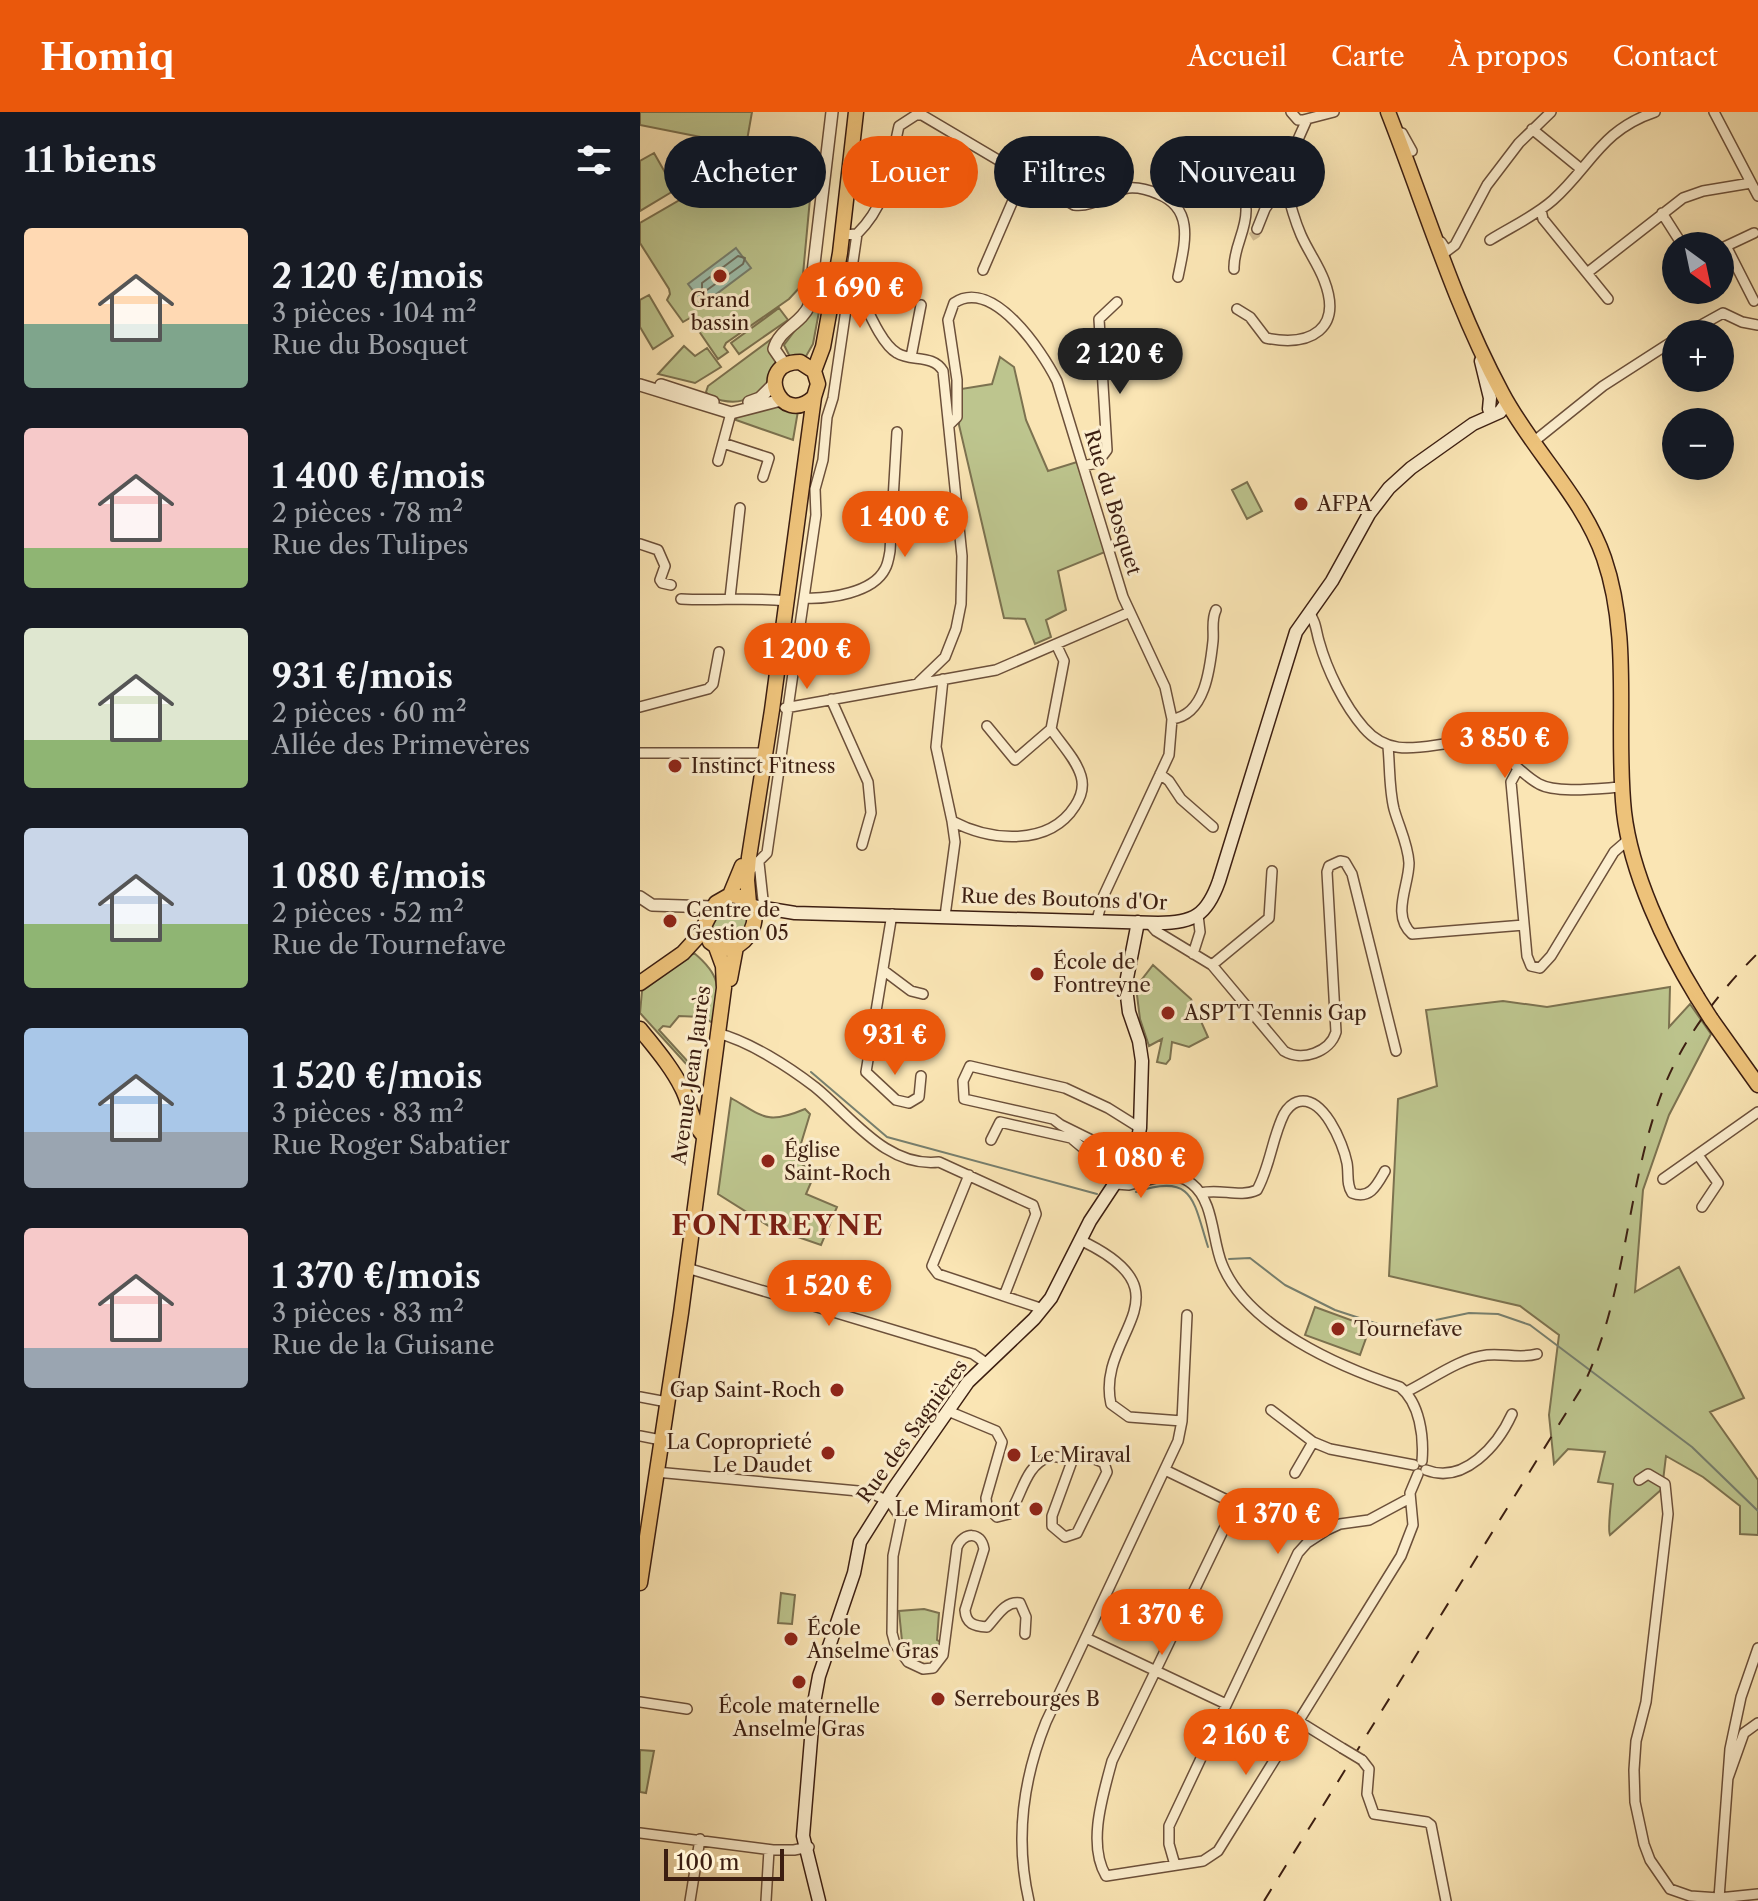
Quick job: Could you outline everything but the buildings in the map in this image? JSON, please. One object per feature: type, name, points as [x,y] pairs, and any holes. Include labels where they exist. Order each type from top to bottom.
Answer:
[{"type":"main road","points":[[808,401],[794,406],[774,402],[774,384],[777,373],[812,358],[817,347],[855,112]]},
{"type":"main road","points":[[800,365],[823,347],[849,234],[855,112]]},
{"type":"main road","points":[[1393,112],[1412,151],[1489,389],[1499,408],[1515,417],[1586,520],[1609,573],[1616,610],[1623,787],[1631,845],[1660,927],[1697,997],[1758,1085]]},
{"type":"main road","points":[[1393,112],[1422,199],[1446,251],[1490,370],[1499,408]]},
{"type":"main road","points":[[1476,342],[1490,370]]},
{"type":"main road","points":[[683,953],[715,946],[726,950],[736,947],[754,925],[753,868],[776,701],[783,601],[805,419],[808,401],[818,384],[800,365]]},
{"type":"main road","points":[[783,601],[811,431],[808,401]]},
{"type":"main road","points":[[1198,915],[1210,904],[1219,881],[1283,667],[1292,641],[1305,618],[1332,581],[1375,504],[1389,488],[1411,468],[1499,408]]},
{"type":"main road","points":[[730,895],[741,871],[759,753],[776,701]]},
{"type":"main road","points":[[640,983],[683,953],[704,927],[720,899],[730,895],[741,897],[755,906]]},
{"type":"main road","name":"Rue des Boutons d'Or","points":[[755,906],[783,912],[1143,922],[1177,922],[1198,915]]},
{"type":"main road","name":"Rue des Boutons d'Or","points":[[754,925],[783,912]]},
{"type":"main road","name":"Rue des Sagnières","points":[[822,1901],[806,1847],[819,1676],[854,1573],[860,1542],[968,1382],[1043,1309],[1061,1284],[1097,1210],[1124,1173],[1140,1128],[1141,1051],[1127,996],[1127,978],[1143,922]]},
{"type":"main road","points":[[704,927],[715,946]]},
{"type":"main road","name":"Avenue Jean Jaurès","points":[[695,1209],[702,1177],[720,1034],[724,973],[715,946]]},
{"type":"main road","name":"Avenue Jean Jaurès","points":[[640,1583],[687,1268],[703,1135],[736,947]]},
{"type":"main road","points":[[640,1029],[674,1075],[686,1096],[695,1124],[703,1135]]},
{"type":"street","points":[[800,365],[786,357],[780,344],[809,306],[832,112]]},
{"type":"street","points":[[1291,112],[1298,120],[1334,112]]},
{"type":"street","points":[[1446,251],[1459,240],[1487,185],[1532,129],[1551,112]]},
{"type":"street","points":[[1490,240],[1541,210],[1566,188],[1615,132],[1655,112]]},
{"type":"street","points":[[1714,112],[1758,196]]},
{"type":"street","points":[[828,273],[838,239],[849,234],[874,211],[888,186],[899,126],[916,115],[922,115],[994,157]]},
{"type":"street","points":[[1301,136],[1307,119]]},
{"type":"street","points":[[1532,129],[1581,169]]},
{"type":"street","points":[[1587,273],[1683,198],[1703,191],[1751,183]]},
{"type":"street","points":[[1134,189],[1150,191],[1174,204],[1185,225],[1186,239],[1178,277]]},
{"type":"street","points":[[841,190],[843,198],[838,231],[849,234]]},
{"type":"street","points":[[983,270],[1010,208]]},
{"type":"street","points":[[1234,269],[1234,260],[1266,208]]},
{"type":"street","points":[[1237,309],[1250,317],[1260,334],[1276,340],[1313,336],[1323,330],[1327,323],[1327,288],[1300,233],[1293,208]]},
{"type":"street","points":[[1246,209],[1250,232]]},
{"type":"street","points":[[1541,210],[1543,219],[1608,299]]},
{"type":"street","points":[[1662,213],[1674,232]]},
{"type":"street","points":[[1734,243],[1754,233]]},
{"type":"street","points":[[849,234],[851,277],[833,398],[827,417],[823,460],[815,489],[816,515],[805,598],[776,701],[803,703],[996,670],[1130,612]]},
{"type":"street","points":[[1734,267],[1754,301]]},
{"type":"street","points":[[851,277],[890,347],[899,355],[934,362],[943,371],[950,424]]},
{"type":"street","name":"Rue du Bosquet","points":[[919,682],[945,657],[956,629],[962,556],[950,424],[957,417],[957,380],[948,320],[954,303],[964,297],[975,296],[985,299],[1016,323],[1043,355],[1057,381],[1130,612],[1165,687],[1172,719]]},
{"type":"street","points":[[1083,466],[1103,459],[1107,450],[1099,319],[1117,302]]},
{"type":"street","points":[[911,357],[921,305]]},
{"type":"street","points":[[1710,320],[1723,313],[1758,325]]},
{"type":"street","points":[[1532,443],[1603,386],[1662,348]]},
{"type":"street","points":[[640,382],[729,406],[740,406],[760,398],[774,384]]},
{"type":"street","points":[[640,382],[731,413],[774,402]]},
{"type":"street","points":[[718,461],[731,413]]},
{"type":"street","points":[[805,598],[854,591],[879,579],[886,568],[890,551],[891,493],[897,432]]},
{"type":"street","points":[[723,443],[769,458],[763,477]]},
{"type":"street","points":[[730,598],[740,508]]},
{"type":"street","points":[[640,544],[658,550],[665,566],[660,580],[671,585]]},
{"type":"street","points":[[681,599],[783,601]]},
{"type":"street","points":[[1097,920],[1103,897],[1169,755],[1172,719],[1187,715],[1197,705],[1210,657],[1216,610]]},
{"type":"street","points":[[1305,618],[1349,707],[1369,733],[1388,747],[1477,743],[1497,751],[1540,785],[1623,787]]},
{"type":"street","points":[[987,726],[1012,762],[1051,729],[1064,661],[1056,644]]},
{"type":"street","points":[[640,707],[708,689],[713,684],[719,652]]},
{"type":"street","points":[[945,657],[948,678],[936,760],[955,842],[945,916]]},
{"type":"street","points":[[831,699],[868,782],[871,813],[862,845]]},
{"type":"street","points":[[952,821],[975,832],[1002,837],[1041,832],[1063,821],[1079,801],[1082,778],[1051,729]]},
{"type":"street","points":[[1388,747],[1393,807],[1402,829],[1409,862],[1402,892],[1407,930],[1412,934],[1524,925]]},
{"type":"street","points":[[640,753],[759,753]]},
{"type":"street","points":[[1518,769],[1511,782],[1528,962],[1535,968],[1540,968],[1551,956],[1618,846],[1631,845]]},
{"type":"street","points":[[1160,774],[1181,799],[1213,827]]},
{"type":"street","points":[[1143,922],[1212,965],[1284,1051],[1299,1056],[1326,1048],[1334,1038],[1336,1022],[1327,872],[1329,866],[1345,862],[1352,874],[1396,1051]]},
{"type":"street","points":[[1212,965],[1269,918],[1272,871]]},
{"type":"street","points":[[640,897],[652,905],[713,907]]},
{"type":"street","points":[[687,907],[704,927]]},
{"type":"street","points":[[892,914],[866,1072],[896,1100],[909,1103],[919,1097],[921,1076]]},
{"type":"street","points":[[1193,954],[1200,932],[1198,915]]},
{"type":"street","points":[[883,970],[911,991],[923,994]]},
{"type":"street","points":[[720,1034],[738,1039],[812,1085],[869,1137],[893,1153],[926,1163],[939,1162],[1028,1201],[1036,1214],[1004,1296]]},
{"type":"street","points":[[1140,1128],[1108,1108],[1065,1088],[970,1066],[963,1081],[964,1099],[1053,1119],[1124,1173],[1129,1185],[1163,1176]]},
{"type":"street","points":[[1201,1193],[1250,1194],[1257,1190],[1283,1116],[1298,1102],[1311,1102],[1328,1119],[1345,1157],[1352,1193],[1361,1196],[1372,1192],[1385,1171]]},
{"type":"street","points":[[1663,1179],[1758,1112]]},
{"type":"street","points":[[991,1140],[1000,1122],[1059,1134],[1071,1138],[1124,1173],[1187,1180],[1201,1193],[1221,1262],[1240,1295],[1314,1352],[1406,1392],[1422,1433],[1420,1468],[1411,1489],[1414,1518],[1408,1542],[1218,1851],[1203,1861],[1106,1876],[1099,1854],[1098,1828],[1112,1761],[1233,1510],[1229,1501],[1165,1470]]},
{"type":"street","points":[[1698,1155],[1718,1183],[1702,1207]]},
{"type":"street","points":[[969,1175],[932,1266],[938,1274],[1043,1309]]},
{"type":"street","points":[[1080,1240],[1124,1268],[1136,1291],[1136,1308],[1111,1374],[1108,1392],[1111,1404],[1129,1417],[1182,1421]]},
{"type":"street","points":[[687,1268],[973,1354],[986,1363]]},
{"type":"street","points":[[1029,1901],[1022,1853],[1023,1814],[1030,1767],[1046,1722],[1178,1441],[1182,1421],[1187,1315]]},
{"type":"street","points":[[1406,1392],[1478,1356],[1522,1357],[1537,1354]]},
{"type":"street","points":[[640,1397],[667,1402]]},
{"type":"street","points":[[1271,1410],[1313,1442],[1345,1453],[1378,1456],[1437,1473],[1451,1472],[1481,1457],[1495,1445],[1512,1414]]},
{"type":"street","points":[[948,1411],[996,1431],[1000,1436],[1002,1442],[986,1498],[987,1507],[997,1517],[1009,1514],[1030,1470],[1036,1465],[1051,1457],[1066,1459],[1086,1455],[1104,1463],[1107,1472],[1077,1533],[1065,1537],[1052,1526],[1052,1516],[1071,1464],[1066,1459]]},
{"type":"street","points":[[640,1436],[661,1440]]},
{"type":"street","points":[[1295,1473],[1313,1442]]},
{"type":"street","points":[[656,1472],[869,1492],[886,1500],[896,1508],[901,1518],[893,1556],[892,1633],[895,1644],[908,1662],[923,1669],[933,1668],[943,1655],[957,1547],[967,1534],[977,1535],[983,1541],[984,1549],[965,1610],[966,1618],[971,1624],[987,1627],[1004,1606],[1012,1602],[1020,1603],[1026,1617],[1025,1634]]},
{"type":"street","points":[[1639,1480],[1648,1474],[1665,1484],[1668,1514],[1646,1702],[1636,1741],[1635,1802],[1639,1827],[1650,1860],[1670,1889],[1690,1896],[1719,1898],[1758,1894]]},
{"type":"street","points":[[1175,1865],[1169,1844],[1169,1826],[1298,1553],[1327,1530],[1340,1524],[1369,1520],[1410,1498]]},
{"type":"street","points":[[1086,1638],[1226,1704]]},
{"type":"street","points":[[1719,1898],[1726,1780],[1741,1697],[1758,1648]]},
{"type":"street","points":[[640,1702],[687,1709]]},
{"type":"street","points":[[1300,1722],[1362,1760],[1369,1769],[1367,1794],[1374,1814],[1431,1825],[1446,1901]]},
{"type":"street","points":[[1726,1780],[1735,1765],[1744,1733],[1758,1723]]},
{"type":"street","points":[[640,1833],[769,1850],[806,1847]]},
{"type":"street","points":[[690,1901],[700,1839]]},
{"type":"street","points":[[766,1901],[769,1850]]},
{"type":"street","points":[[1665,1901],[1670,1889]]},
{"type":"green space","points":[[640,112],[752,112],[748,136],[696,136],[640,125]]},
{"type":"green space","points":[[654,153],[664,171],[664,197],[640,211],[640,161]]},
{"type":"green space","points":[[666,208],[809,208],[802,285],[789,299],[726,343],[724,347],[728,352],[718,359],[690,318],[683,322],[667,300],[669,289],[640,243],[640,223]]},
{"type":"green space","points":[[649,295],[673,336],[653,349],[640,327],[640,300]]},
{"type":"green space","points":[[815,304],[820,306],[813,344],[805,358],[790,357],[784,345]]},
{"type":"green space","points":[[779,308],[788,320],[739,354],[731,343]]},
{"type":"green space","points":[[774,337],[780,365],[759,391],[752,397],[734,402],[710,397],[706,392],[708,386]]},
{"type":"green space","points":[[684,346],[695,356],[707,348],[721,367],[695,383],[658,374]]},
{"type":"green space","points":[[1000,357],[1014,367],[1026,420],[1048,471],[1077,462],[1105,552],[1058,571],[1066,610],[1046,620],[1051,637],[1035,644],[1025,619],[1004,618],[959,425],[961,389],[992,384]]},
{"type":"green space","points":[[778,404],[798,411],[793,440],[736,420],[736,416]]},
{"type":"green space","points":[[1247,482],[1262,511],[1247,519],[1232,490]]},
{"type":"green space","points":[[736,901],[747,910],[749,922],[738,938],[730,943],[713,938],[710,923],[722,905]]},
{"type":"green space","points":[[694,953],[710,969],[717,984],[713,1023],[702,1017],[679,1016],[670,1027],[663,1026],[659,1030],[690,1064],[688,1066],[640,1013],[642,991]]},
{"type":"green space","name":"ASPTT Tennis Gap","points":[[1153,965],[1191,999],[1208,1037],[1189,1047],[1172,1042],[1170,1059],[1166,1064],[1157,1062],[1162,1039],[1149,1046],[1140,1019],[1136,987]]},
{"type":"green space","points":[[1670,987],[1669,1027],[1690,1004],[1711,1034],[1669,1115],[1643,1190],[1635,1292],[1679,1267],[1744,1398],[1710,1412],[1758,1480],[1758,1535],[1740,1534],[1740,1506],[1703,1477],[1666,1456],[1662,1489],[1610,1535],[1613,1484],[1598,1482],[1605,1452],[1568,1449],[1554,1464],[1549,1415],[1559,1335],[1520,1306],[1389,1276],[1398,1099],[1437,1086],[1426,1010],[1503,1001],[1547,1007]]},
{"type":"green space","points":[[731,1098],[766,1117],[782,1117],[805,1109],[810,1114],[796,1160],[815,1173],[806,1194],[837,1207],[821,1245],[772,1228],[718,1194]]},
{"type":"green space","name":"Tournefave","points":[[1315,1307],[1370,1327],[1360,1355],[1305,1335]]},
{"type":"green space","points":[[781,1593],[795,1595],[792,1624],[778,1623]]},
{"type":"green space","points":[[924,1609],[939,1613],[937,1640],[941,1642],[940,1654],[911,1657],[902,1641],[899,1611]]},
{"type":"green space","points":[[640,1750],[654,1751],[646,1793],[640,1792]]},
{"type":"water","name":"Grand bassin","points":[[736,248],[751,268],[703,304],[688,284]]},
{"type":"waterway","points":[[811,1072],[887,1137],[1097,1194]]},
{"type":"waterway","points":[[1136,1192],[1170,1186],[1188,1195],[1199,1216],[1208,1247]]},
{"type":"waterway","points":[[1229,1259],[1250,1258],[1285,1285],[1335,1310],[1393,1329],[1469,1313],[1498,1314],[1530,1325],[1692,1447],[1758,1511]]},
{"type":"tunnel","points":[[1251,237],[1257,229]]},
{"type":"railway","points":[[1264,1901],[1584,1384],[1610,1310],[1643,1157],[1666,1082],[1684,1046],[1706,1013],[1758,953]]},
{"type":"place","name":"Grand bassin","points":[[720,276]]},
{"type":"place","name":"AFPA","points":[[1301,504]]},
{"type":"place","name":"Instinct Fitness","points":[[675,766]]},
{"type":"place","name":"Centre de Gestion 05","points":[[670,921]]},
{"type":"place","name":"École de Fontreyne","points":[[1037,974]]},
{"type":"place","name":"ASPTT Tennis Gap","points":[[1168,1013]]},
{"type":"place","name":"Église Saint-Roch","points":[[768,1161]]},
{"type":"place","name":"Tournefave","points":[[1338,1329]]},
{"type":"place","name":"Gap Saint-Roch","points":[[837,1390]]},
{"type":"place","name":"La Coproprieté Le Daudet","points":[[828,1453]]},
{"type":"place","name":"Le Miraval","points":[[1014,1455]]},
{"type":"place","name":"Le Miramont","points":[[1036,1509]]},
{"type":"place","name":"École Anselme Gras","points":[[791,1639]]},
{"type":"place","name":"École maternelle Anselme Gras","points":[[799,1682]]},
{"type":"place","name":"Serrebourges B","points":[[938,1699]]},
{"type":"district","name":"FONTREYNE","points":[[778,1225]]}]
